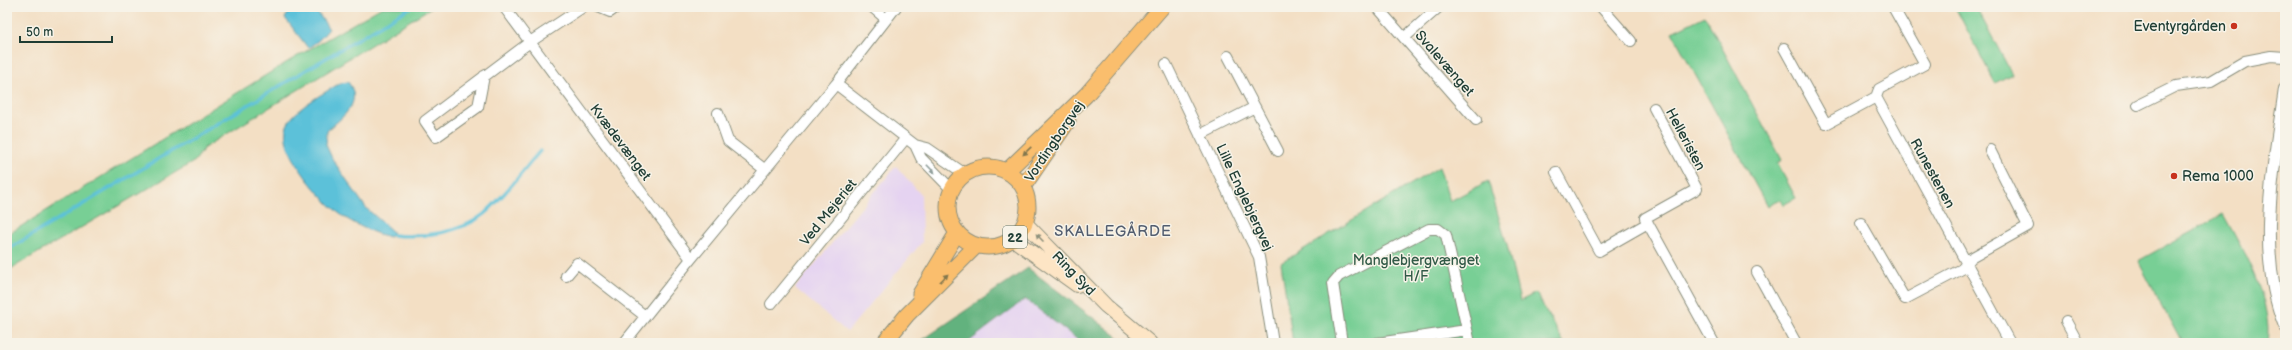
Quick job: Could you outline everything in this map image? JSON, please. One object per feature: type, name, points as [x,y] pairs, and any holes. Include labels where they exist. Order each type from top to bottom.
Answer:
[{"type":"main road","name":"Vordingborgvej","points":[[1007,171],[1086,95],[1162,7]]},
{"type":"main road","name":"Vordingborgvej","points":[[1023,187],[1086,95]]},
{"type":"main road","points":[[884,343],[907,316],[976,246],[957,233],[951,222],[948,209],[952,190],[965,174],[985,167],[1007,171],[1023,187]]},
{"type":"main road","name":"22","points":[[976,246],[999,246],[1013,239],[1025,223],[1028,208],[1023,187]]},
{"type":"main road","name":"Ring Syd","points":[[1025,223],[1106,306]]},
{"type":"main road","points":[[907,316],[957,233]]},
{"type":"main road","name":"Ring Syd","points":[[1013,239],[1106,306],[1150,343]]},
{"type":"street","name":"Kvædevænget","points":[[504,7],[691,259]]},
{"type":"street","points":[[484,76],[478,108],[436,137],[425,121],[484,76],[530,42],[582,7]]},
{"type":"street","points":[[598,7],[610,12],[617,7]]},
{"type":"street","points":[[872,7],[886,19]]},
{"type":"street","points":[[624,343],[691,259],[836,84],[896,7]]},
{"type":"street","name":"Svalevænget","points":[[1377,7],[1476,120]]},
{"type":"street","points":[[1404,38],[1439,7]]},
{"type":"street","points":[[1601,7],[1631,41]]},
{"type":"street","points":[[1784,48],[1826,124],[1876,97],[1879,89],[1925,64],[1893,7]]},
{"type":"street","points":[[1228,56],[1278,151]]},
{"type":"street","points":[[2138,105],[2176,86],[2211,81],[2245,61],[2271,56],[2285,57]]},
{"type":"street","name":"Lille Englebjergvej","points":[[1166,64],[1259,257],[1272,343]]},
{"type":"street","points":[[836,84],[915,145],[927,148],[965,174]]},
{"type":"street","points":[[2285,89],[2270,202],[2270,248],[2274,288],[2285,326]]},
{"type":"street","name":"Runestenen","points":[[1876,97],[2010,343]]},
{"type":"street","name":"Lille Englebjergvej","points":[[1200,135],[1255,107]]},
{"type":"street","name":"Helleristen","points":[[1556,172],[1599,251],[1648,224],[1645,218],[1697,189],[1654,108]]},
{"type":"street","points":[[718,113],[728,141],[764,170]]},
{"type":"street","name":"Ved Mejeriet","points":[[772,304],[906,138]]},
{"type":"street","points":[[915,145],[921,158],[952,190]]},
{"type":"street","points":[[1861,223],[1905,299],[1962,269],[1971,258],[2028,226],[1990,150]]},
{"type":"street","points":[[1648,224],[1714,343]]},
{"type":"street","points":[[1342,343],[1333,283],[1339,276],[1429,228],[1438,230],[1446,235],[1470,343]]},
{"type":"street","points":[[566,276],[577,263],[646,316]]},
{"type":"street","points":[[1757,272],[1796,343]]},
{"type":"street","points":[[2066,321],[2078,343]]},
{"type":"street","points":[[1377,343],[1467,330]]},
{"type":"shaded area","points":[[896,166],[921,195],[922,242],[847,332],[795,288]]},
{"type":"shaded area","points":[[1025,299],[1082,343],[967,343]]},
{"type":"green space","points":[[382,7],[432,7],[204,148],[195,161],[7,271],[7,235],[284,64]]},
{"type":"green space","points":[[1955,7],[1976,7],[2012,74],[1995,83]]},
{"type":"green space","points":[[1705,16],[1782,160],[1777,163],[1796,198],[1783,205],[1780,200],[1767,206],[1672,32]]},
{"type":"green space","name":"Manglebjergvænget H/F","points":[[1439,167],[1450,201],[1488,181],[1507,245],[1520,301],[1536,293],[1564,343],[1293,343],[1281,263]]},
{"type":"green space","points":[[2223,214],[2247,259],[2261,294],[2266,311],[2268,328],[2267,343],[2182,343],[2138,261]]},
{"type":"green space","points":[[1028,268],[1126,343],[1082,343],[1025,299],[967,343],[918,343]]},
{"type":"water","points":[[293,7],[314,7],[329,29],[319,40],[308,48],[285,18]]},
{"type":"water","points":[[348,82],[354,97],[352,103],[344,115],[327,131],[326,145],[333,160],[366,208],[392,231],[393,235],[389,237],[360,226],[344,217],[326,201],[297,164],[286,139],[286,129],[294,115],[317,97],[340,83]]},
{"type":"waterway","points":[[7,250],[411,7]]},
{"type":"waterway","points":[[393,235],[416,236],[441,233],[464,226],[475,220],[499,200],[540,151]]},
{"type":"place","name":"Eventyrgården","points":[[2234,26]]},
{"type":"place","name":"Rema 1000","points":[[2174,176]]},
{"type":"district","name":"SKALLEGÅRDE","points":[[1113,231]]}]
